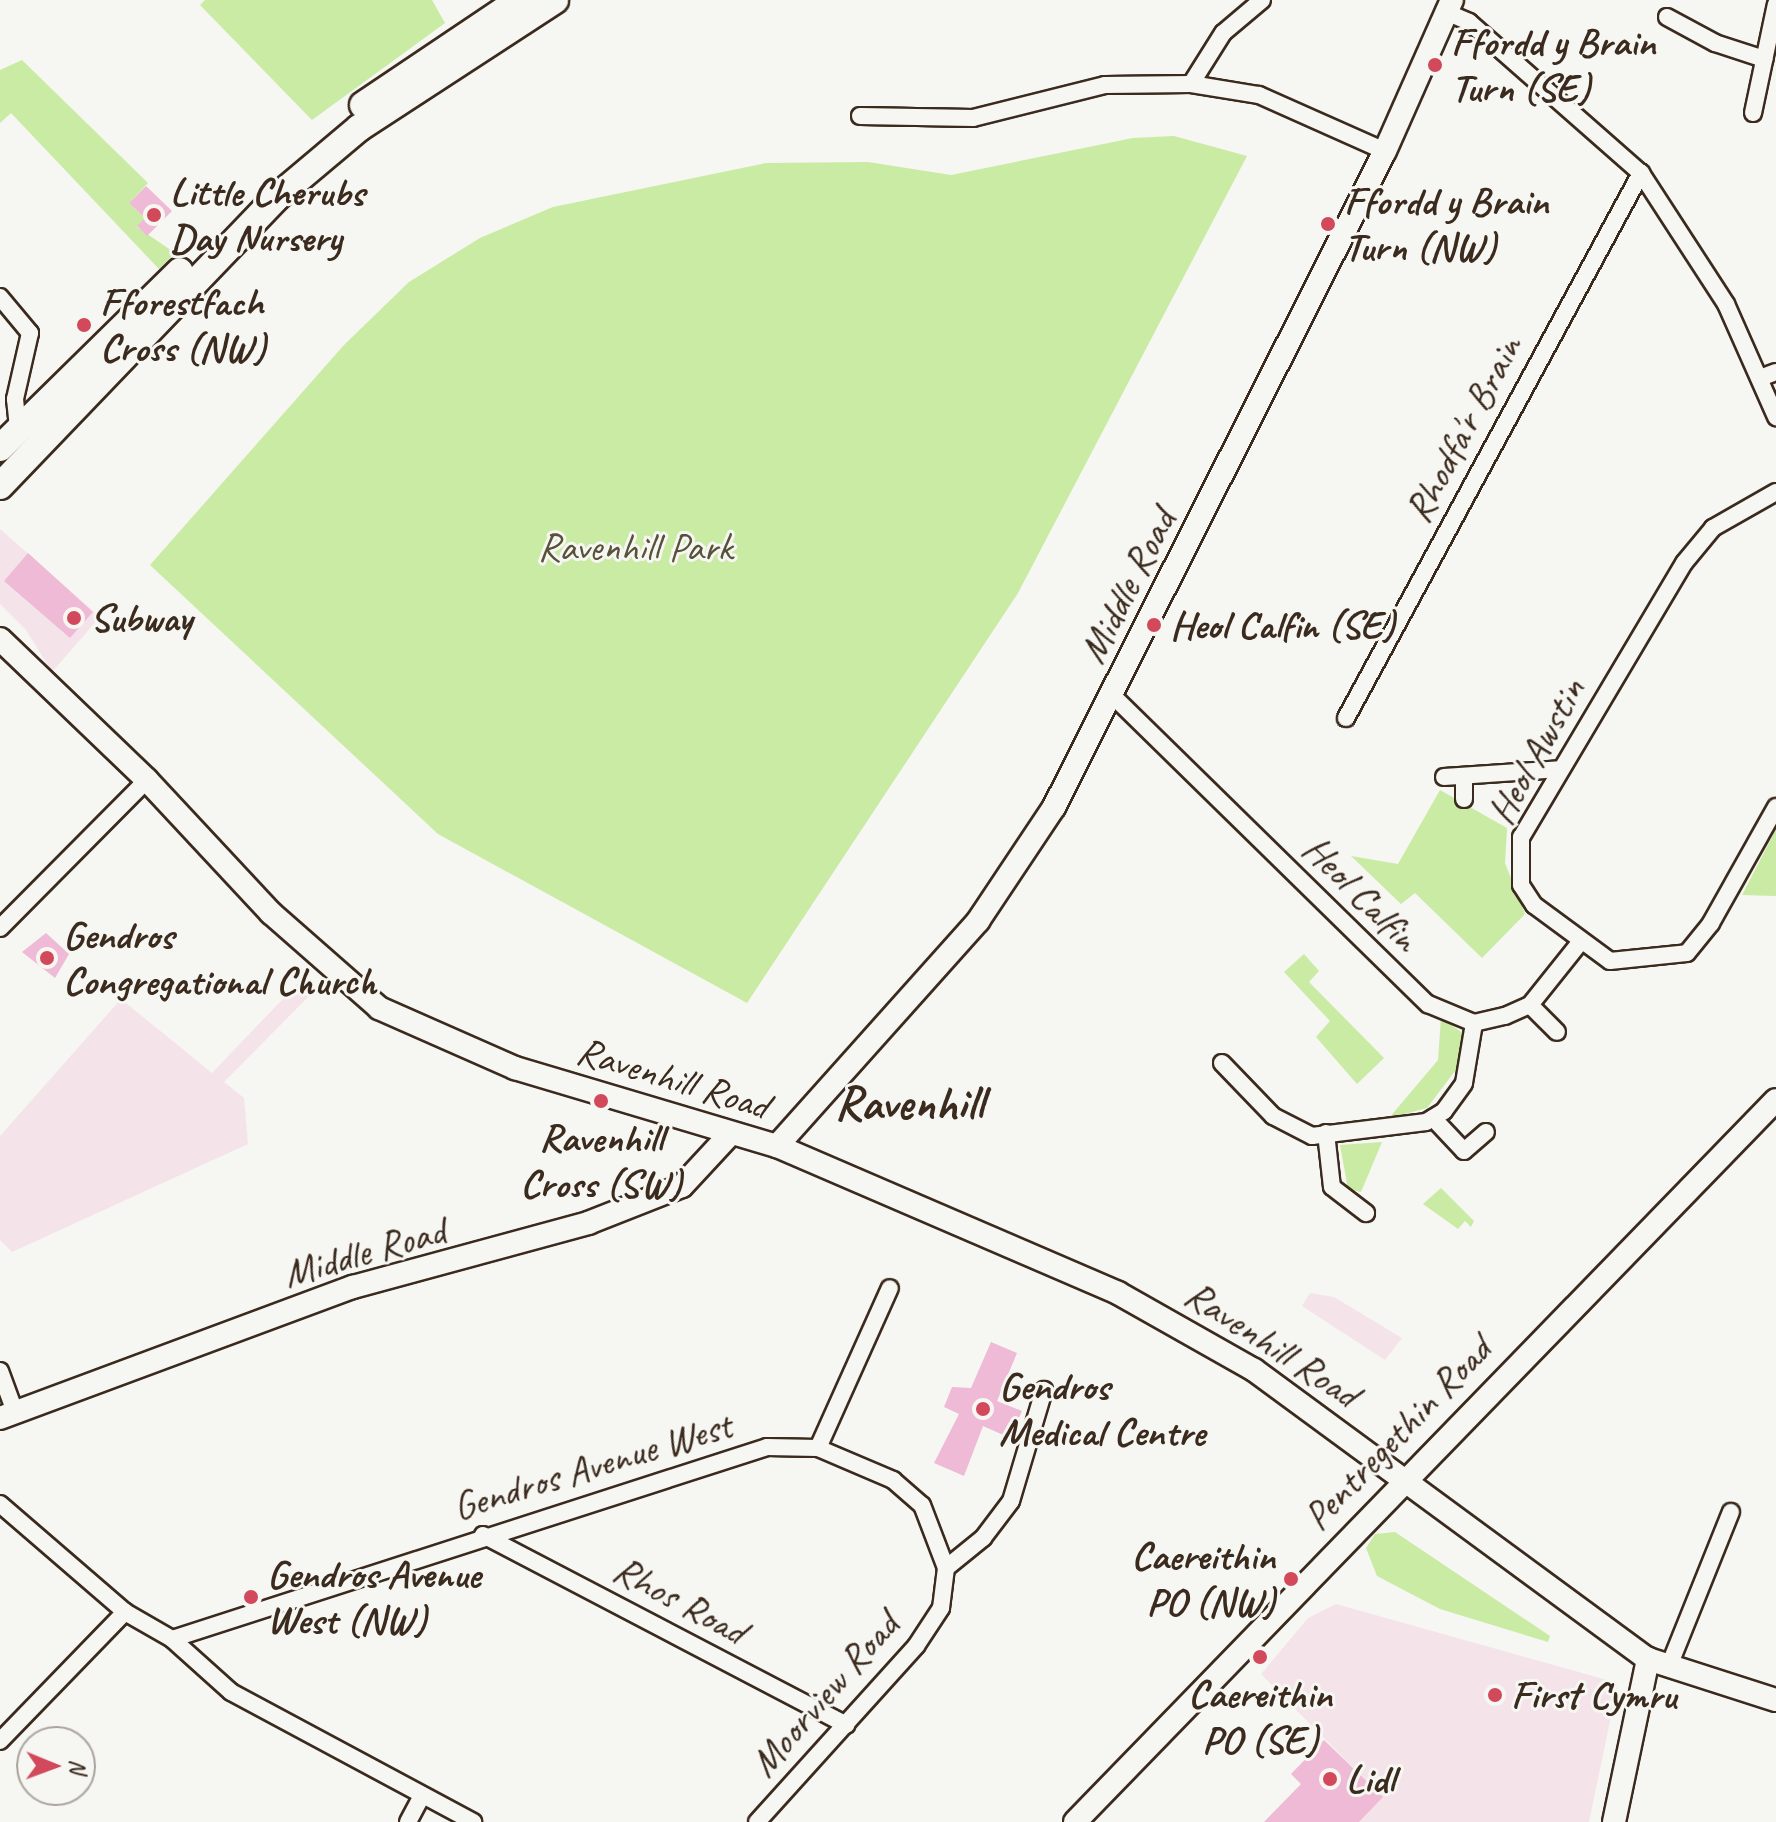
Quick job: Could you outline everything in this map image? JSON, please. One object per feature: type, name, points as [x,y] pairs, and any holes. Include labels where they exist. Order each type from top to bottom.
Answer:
[{"type":"main road","points":[[0,448],[278,173],[393,83],[519,0]]},
{"type":"main road","points":[[0,486],[277,197],[359,128],[555,0]]},
{"type":"street","points":[[1191,84],[1223,33],[1262,0]]},
{"type":"street","points":[[1753,113],[1776,4]]},
{"type":"street","points":[[1449,6],[1641,173],[1708,271],[1768,375],[1776,417]]},
{"type":"street","name":"Middle Road","points":[[777,1146],[978,921],[1054,807],[1385,151],[1449,6]]},
{"type":"street","points":[[1667,17],[1715,43],[1764,59]]},
{"type":"street","points":[[860,116],[973,118],[1105,85],[1191,84],[1259,95],[1385,151]]},
{"type":"street","name":"Rhodfa'r Brain","points":[[1346,718],[1641,173]]},
{"type":"street","points":[[0,297],[30,333],[15,399],[18,428]]},
{"type":"street","name":"Heol Awstin","points":[[1776,492],[1713,528],[1684,563],[1521,837],[1516,858],[1521,885],[1534,905],[1610,961],[1687,953],[1711,923],[1776,807]]},
{"type":"street","name":"Ravenhill Road","points":[[0,639],[147,780],[271,913],[379,1008],[502,1063],[777,1146],[1152,1310],[1254,1370],[1402,1480],[1659,1662],[1776,1700]]},
{"type":"street","name":"Heol Calfin","points":[[1112,695],[1407,988],[1428,1004],[1474,1023]]},
{"type":"street","points":[[1444,777],[1560,769]]},
{"type":"street","points":[[1464,776],[1464,799]]},
{"type":"street","points":[[0,928],[147,780]]},
{"type":"street","points":[[1222,1063],[1273,1116],[1312,1136],[1433,1118],[1464,1083],[1474,1023],[1530,1005],[1581,941]]},
{"type":"street","points":[[1530,1005],[1557,1032]]},
{"type":"street","name":"Pentregethin Road","points":[[1075,1822],[1402,1480],[1776,1100]]},
{"type":"street","points":[[1433,1118],[1464,1151],[1486,1132]]},
{"type":"street","name":"Middle Road","points":[[8,1415],[353,1287],[424,1272],[628,1207],[682,1186],[731,1133]]},
{"type":"street","points":[[1326,1133],[1332,1187],[1366,1213]]},
{"type":"street","points":[[818,1448],[890,1288]]},
{"type":"street","points":[[0,1371],[8,1415]]},
{"type":"street","points":[[946,1568],[983,1538],[1011,1501],[1044,1390]]},
{"type":"street","name":"Gendros Avenue West","points":[[172,1639],[483,1535],[767,1447],[818,1448],[893,1480],[922,1505],[946,1568],[941,1608]]},
{"type":"street","points":[[0,1504],[125,1612],[172,1639],[231,1692],[473,1822]]},
{"type":"street","points":[[1614,1822],[1659,1662],[1731,1512]]},
{"type":"street","name":"Rhos Road","points":[[483,1535],[846,1725]]},
{"type":"street","name":"Moorview Road","points":[[757,1822],[846,1725],[941,1608]]},
{"type":"street","points":[[0,1741],[125,1612]]},
{"type":"street","points":[[408,1822],[422,1796]]},
{"type":"shaded area","points":[[0,529],[100,617],[52,672],[26,630],[0,604]]},
{"type":"shaded area","points":[[301,980],[314,991],[224,1082],[244,1098],[248,1144],[12,1252],[0,1240],[0,1136],[121,999],[212,1073]]},
{"type":"shaded area","points":[[1310,1293],[1334,1297],[1402,1338],[1385,1360],[1302,1306]]},
{"type":"shaded area","points":[[1336,1604],[1618,1683],[1589,1822],[1359,1822],[1382,1797],[1261,1674],[1308,1618]]},
{"type":"green space","points":[[205,0],[432,0],[445,23],[312,120],[200,5]]},
{"type":"green space","points":[[22,60],[148,183],[129,203],[145,218],[137,227],[175,253],[159,269],[11,113],[0,123],[0,70]]},
{"type":"green space","name":"Ravenhill Park","points":[[1174,136],[1247,156],[1018,593],[747,1003],[438,834],[150,565],[344,345],[409,282],[480,238],[553,207],[766,163],[868,162],[951,175],[1133,138]]},
{"type":"green space","points":[[1440,790],[1507,828],[1505,863],[1525,914],[1482,958],[1415,893],[1401,904],[1351,856],[1398,864]]},
{"type":"green space","points":[[1776,829],[1776,896],[1742,895],[1769,843]]},
{"type":"green space","points":[[1304,954],[1319,971],[1309,982],[1384,1058],[1357,1084],[1316,1037],[1330,1021],[1284,972]]},
{"type":"green space","points":[[1441,1018],[1464,1034],[1458,1067],[1427,1108],[1389,1118],[1438,1060]]},
{"type":"green space","points":[[1382,1142],[1361,1192],[1348,1189],[1340,1145]]},
{"type":"green space","points":[[1441,1188],[1474,1221],[1471,1227],[1465,1221],[1458,1229],[1423,1204]]},
{"type":"green space","points":[[1395,1532],[1550,1636],[1548,1642],[1440,1609],[1377,1576],[1366,1548],[1375,1534]]},
{"type":"building","name":"Little Cherubs Day Nursery","points":[[146,186],[172,211],[147,236],[137,226],[145,218],[129,203]]},
{"type":"building","points":[[28,553],[93,612],[70,638],[4,581]]},
{"type":"building","name":"Gendros Congregational Church","points":[[46,933],[69,954],[55,978],[22,952]]},
{"type":"building","name":"Gendros Medical Centre","points":[[991,1342],[1017,1353],[997,1401],[1022,1411],[1010,1438],[983,1426],[964,1476],[934,1463],[959,1414],[944,1407],[952,1387],[971,1388]]},
{"type":"building","name":"Lidl","points":[[1324,1740],[1383,1797],[1359,1822],[1264,1822],[1301,1784],[1291,1774]]},
{"type":"place","name":"Ffordd y Brain Turn (SE)","points":[[1435,65]]},
{"type":"place","name":"Little Cherubs Day Nursery","points":[[154,215]]},
{"type":"place","name":"Ffordd y Brain Turn (NW)","points":[[1328,224]]},
{"type":"place","name":"Fforestfach Cross (NW)","points":[[84,325]]},
{"type":"place","name":"Subway","points":[[74,618]]},
{"type":"place","name":"Heol Calfin (SE)","points":[[1154,625]]},
{"type":"place","name":"Gendros Congregational Church","points":[[47,958]]},
{"type":"place","name":"Ravenhill Cross (SW)","points":[[601,1101]]},
{"type":"place","name":"Gendros Medical Centre","points":[[983,1409]]},
{"type":"place","name":"Caereithin PO (NW)","points":[[1291,1579]]},
{"type":"place","name":"Gendros Avenue West (NW)","points":[[251,1597]]},
{"type":"place","name":"Caereithin PO (SE)","points":[[1260,1657]]},
{"type":"place","name":"First Cymru","points":[[1495,1695]]},
{"type":"place","name":"Lidl","points":[[1330,1779]]},
{"type":"district","name":"Ravenhill","points":[[909,1104]]}]
